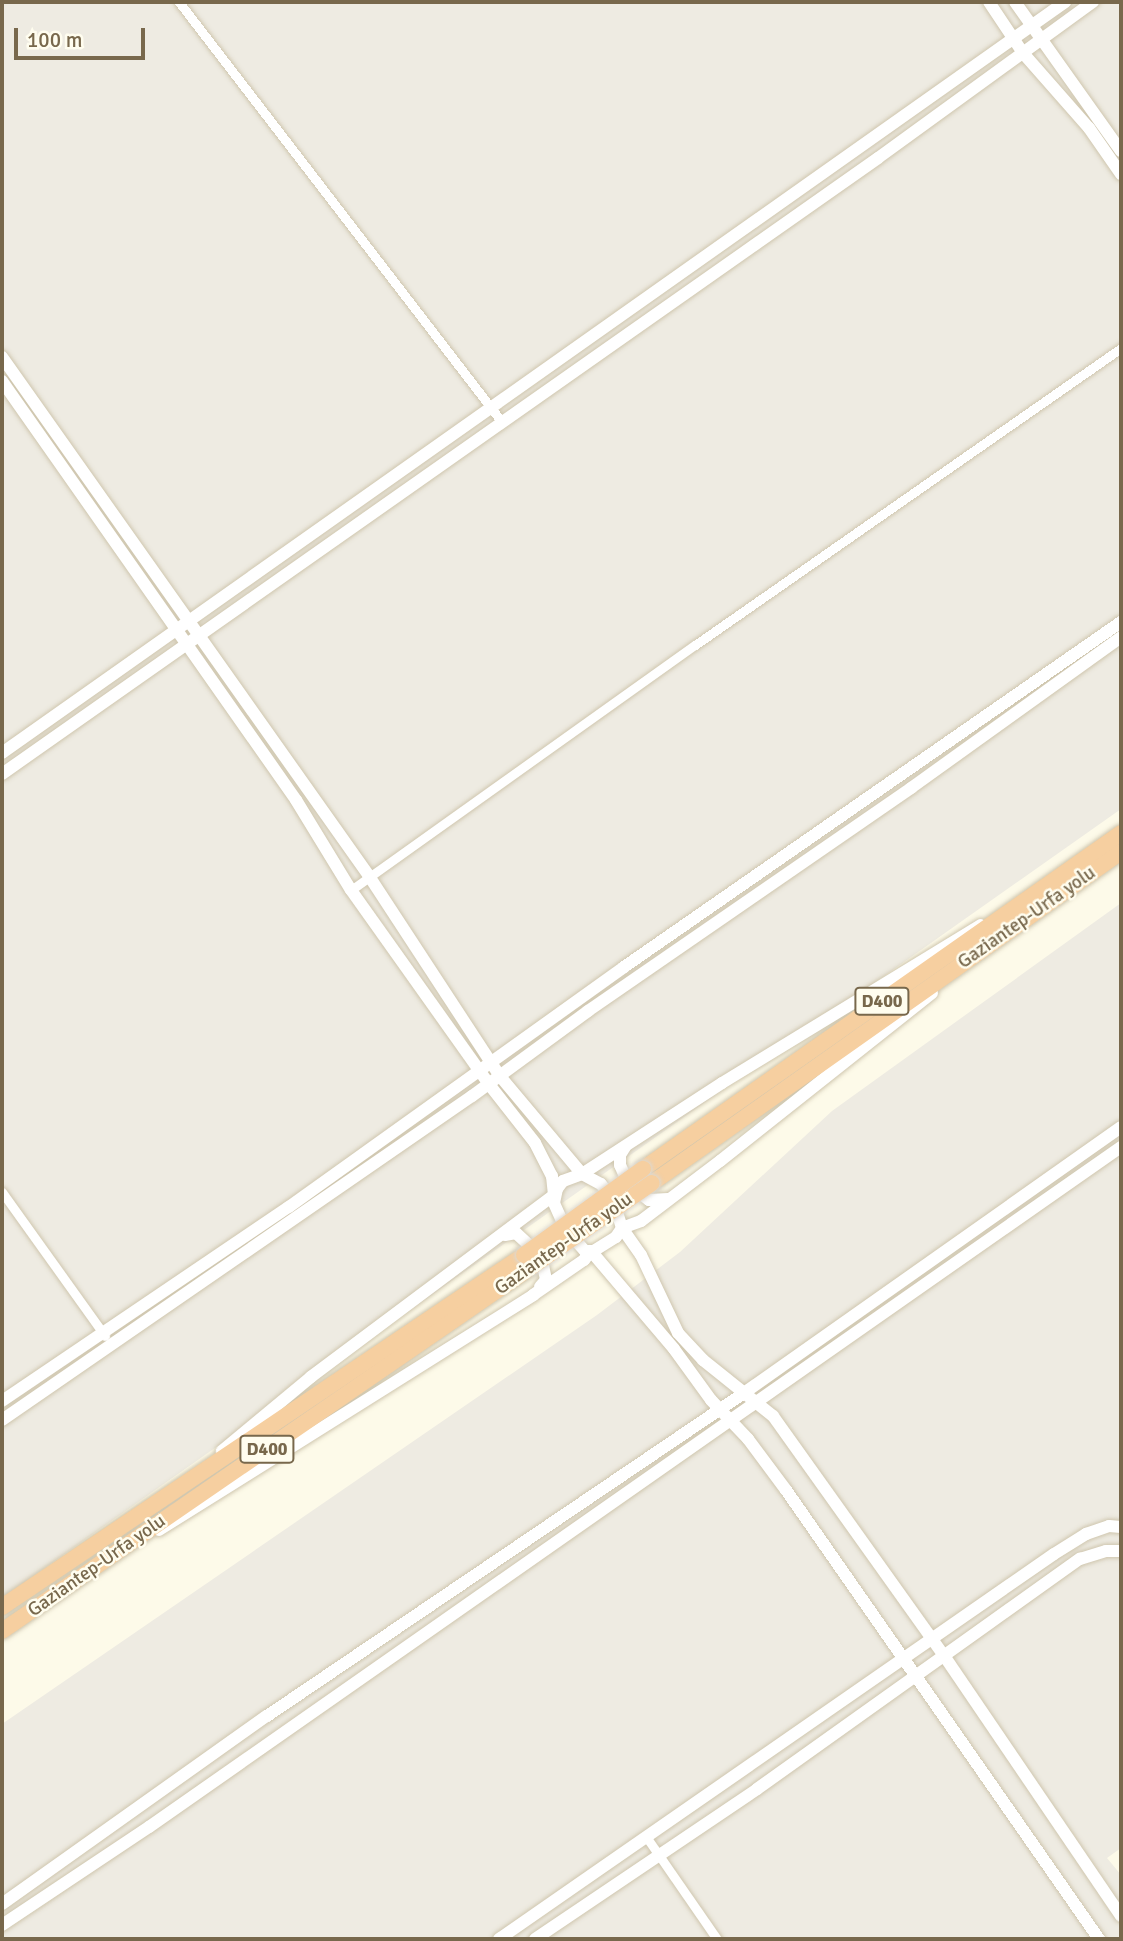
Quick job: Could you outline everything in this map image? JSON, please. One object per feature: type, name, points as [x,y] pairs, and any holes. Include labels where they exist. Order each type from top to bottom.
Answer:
[{"type":"highway","name":"Gaziantep-Urfa yolu","points":[[2,1631],[648,1176],[1121,833]]},
{"type":"highway","name":"Gaziantep-Urfa yolu","points":[[648,1176],[958,967],[1121,852]]},
{"type":"highway","name":"Gaziantep-Urfa yolu","points":[[2,1607],[188,1482],[528,1261]]},
{"type":"street","points":[[179,2],[502,422]]},
{"type":"street","points":[[989,2],[1023,53],[1089,128],[1121,174]]},
{"type":"street","points":[[1015,2],[1043,37],[1121,151]]},
{"type":"street","points":[[2,753],[1065,2]]},
{"type":"street","points":[[2,774],[1093,2]]},
{"type":"street","points":[[351,890],[1121,348]]},
{"type":"street","points":[[2,357],[369,876],[499,1075],[582,1174],[601,1184],[614,1200],[622,1228],[641,1255],[678,1333],[703,1360],[773,1416],[932,1638],[1121,1916]]},
{"type":"street","points":[[2,381],[296,800],[351,890],[488,1083],[535,1143],[552,1176],[556,1212],[566,1230],[585,1251],[610,1242],[622,1228],[641,1221],[902,1018],[958,967]]},
{"type":"street","points":[[2,1420],[107,1339],[490,1061],[1121,622]]},
{"type":"street","points":[[2,1402],[107,1339],[488,1083],[911,788],[1121,637]]},
{"type":"street","points":[[188,1482],[311,1377],[554,1195],[563,1181],[582,1174],[951,940],[1021,904]]},
{"type":"street","points":[[2,1904],[267,1716],[744,1393],[1121,1127]]},
{"type":"street","points":[[628,1144],[620,1155],[620,1165],[629,1185],[649,1200],[671,1198]]},
{"type":"street","points":[[2,1925],[171,1812],[1121,1147]]},
{"type":"street","points":[[2,1192],[107,1339]]},
{"type":"street","points":[[504,1235],[516,1233],[541,1256],[547,1280],[533,1295]]},
{"type":"street","points":[[105,1560],[186,1516],[533,1295],[584,1260],[591,1251]]},
{"type":"street","points":[[591,1251],[674,1349],[786,1490],[1099,1939]]},
{"type":"street","points":[[499,1939],[1086,1534],[1109,1527],[1121,1527]]},
{"type":"street","points":[[535,1939],[945,1657],[1080,1559],[1105,1551],[1121,1551]]},
{"type":"street","points":[[647,1838],[717,1939]]},
{"type":"shaded area","points":[[2,2],[1121,2],[1121,809],[2,1598]]},
{"type":"shaded area","points":[[1121,903],[1121,1848],[1107,1858],[1121,1875],[1121,1939],[2,1939],[2,1724],[597,1315],[680,1252],[832,1111]]}]
